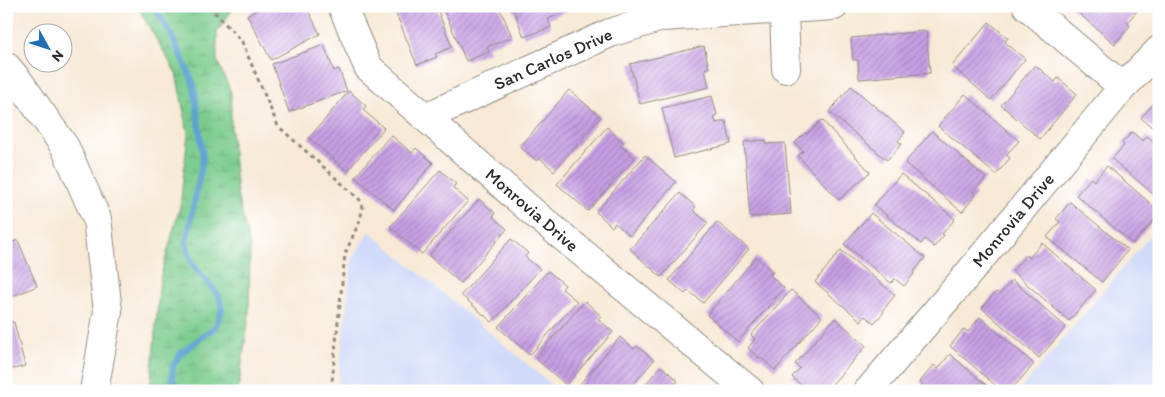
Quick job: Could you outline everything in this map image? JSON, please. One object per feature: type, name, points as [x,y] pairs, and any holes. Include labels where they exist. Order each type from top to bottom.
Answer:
[{"type":"street","name":"Monrovia Drive","points":[[342,6],[368,67],[534,213],[750,391]]},
{"type":"street","name":"San Carlos Drive","points":[[426,117],[610,33],[662,17],[834,6]]},
{"type":"street","points":[[1027,6],[1123,87]]},
{"type":"street","points":[[784,10],[786,70]]},
{"type":"street","name":"Monrovia Drive","points":[[868,391],[1123,87],[1159,50]]},
{"type":"street","points":[[6,66],[18,80],[64,147],[97,219],[108,311],[94,391]]},
{"type":"path","points":[[209,6],[242,42],[278,126],[360,200],[363,207],[360,220],[345,254],[331,391]]},
{"type":"shaded area","points":[[1159,225],[1159,391],[1019,391]]},
{"type":"shaded area","points":[[369,231],[559,391],[337,391],[352,260]]},
{"type":"green space","points":[[137,6],[235,6],[217,32],[217,60],[231,92],[231,130],[237,195],[250,247],[249,315],[238,391],[150,391],[160,278],[180,207],[188,133],[176,73]]},
{"type":"building","points":[[264,6],[314,6],[308,10],[320,34],[271,60],[247,15]]},
{"type":"building","points":[[393,6],[436,6],[452,47],[435,54],[437,57],[417,65]]},
{"type":"building","points":[[448,6],[499,6],[512,37],[487,47],[489,52],[466,61],[443,8]]},
{"type":"building","points":[[512,6],[565,6],[567,11],[548,19],[551,27],[524,37]]},
{"type":"building","points":[[1070,6],[1137,6],[1139,8],[1127,23],[1130,26],[1115,44]]},
{"type":"building","points":[[989,22],[1008,38],[1005,42],[1025,59],[991,100],[952,66]]},
{"type":"building","points":[[926,31],[930,73],[859,79],[858,60],[853,60],[851,38]]},
{"type":"building","points":[[324,45],[334,71],[339,69],[347,91],[289,112],[272,64]]},
{"type":"building","points":[[704,46],[709,68],[705,69],[709,87],[640,104],[630,64]]},
{"type":"building","points":[[1035,65],[1055,82],[1058,78],[1077,94],[1040,139],[1001,105]]},
{"type":"building","points":[[851,86],[905,132],[898,141],[902,144],[887,160],[829,112]]},
{"type":"building","points":[[569,90],[601,117],[554,171],[540,158],[537,161],[520,147]]},
{"type":"building","points":[[349,91],[366,106],[363,110],[384,128],[347,171],[309,138]]},
{"type":"building","points":[[965,94],[1019,141],[1006,155],[1010,158],[996,175],[938,126]]},
{"type":"building","points":[[712,96],[717,115],[714,116],[716,123],[726,121],[731,144],[674,158],[662,108]]},
{"type":"building","points":[[1156,101],[1159,104],[1159,133],[1141,118]]},
{"type":"building","points":[[822,120],[870,172],[839,200],[798,156],[803,151],[795,143]]},
{"type":"building","points":[[607,127],[623,142],[620,145],[635,158],[588,211],[557,184]]},
{"type":"building","points":[[932,131],[986,178],[973,192],[976,195],[962,212],[905,163]]},
{"type":"building","points":[[1132,132],[1143,141],[1147,136],[1159,145],[1159,199],[1112,159]]},
{"type":"building","points":[[391,135],[412,153],[416,148],[433,163],[394,210],[355,177]]},
{"type":"building","points":[[766,140],[766,144],[785,143],[791,214],[750,217],[744,142]]},
{"type":"building","points":[[645,155],[676,182],[630,236],[615,223],[612,227],[596,212]]},
{"type":"building","points":[[1107,166],[1159,211],[1159,215],[1133,244],[1076,195],[1091,178],[1094,181]]},
{"type":"building","points":[[440,170],[456,184],[453,188],[468,201],[422,254],[390,227]]},
{"type":"building","points":[[901,174],[955,219],[934,247],[925,239],[921,244],[874,205]]},
{"type":"building","points":[[680,193],[696,207],[693,210],[708,223],[661,277],[630,249]]},
{"type":"building","points":[[479,199],[495,213],[493,217],[507,229],[461,283],[429,256]]},
{"type":"building","points":[[1070,202],[1128,250],[1102,282],[1047,237],[1060,222],[1056,219]]},
{"type":"building","points":[[871,213],[925,258],[904,286],[895,279],[891,283],[844,244]]},
{"type":"building","points":[[717,222],[749,249],[703,303],[688,290],[685,294],[669,280]]},
{"type":"building","points":[[511,239],[528,253],[525,257],[540,269],[492,322],[461,295]]},
{"type":"building","points":[[18,240],[37,286],[6,299],[6,245]]},
{"type":"building","points":[[1042,243],[1096,290],[1069,321],[1012,271],[1026,255],[1029,258]]},
{"type":"building","points":[[841,250],[895,295],[874,323],[865,316],[861,321],[815,282]]},
{"type":"building","points":[[756,257],[773,272],[770,275],[784,288],[738,342],[707,315]]},
{"type":"building","points":[[548,271],[565,285],[562,289],[577,301],[530,355],[498,327]]},
{"type":"building","points":[[1012,280],[1066,327],[1039,358],[982,308],[996,292],[1000,294]]},
{"type":"building","points":[[791,290],[822,317],[775,370],[748,348],[755,339],[751,335]]},
{"type":"building","points":[[585,301],[601,316],[598,319],[613,332],[566,385],[535,358]]},
{"type":"building","points":[[980,317],[1034,364],[1010,391],[1002,391],[950,346],[964,329],[968,332]]},
{"type":"building","points":[[835,318],[866,346],[826,391],[810,391],[792,377],[800,368],[795,364]]},
{"type":"building","points":[[14,322],[25,366],[6,371],[6,324]]},
{"type":"building","points":[[620,337],[634,349],[637,346],[654,360],[628,391],[574,391]]},
{"type":"building","points":[[950,354],[993,391],[930,391],[920,382],[934,365],[938,369]]},
{"type":"building","points":[[661,366],[678,381],[675,384],[683,391],[640,391]]},
{"type":"waterway","points":[[153,6],[171,34],[194,85],[203,159],[186,243],[192,264],[219,296],[222,310],[215,327],[181,353],[173,366],[172,378],[180,391]]}]
